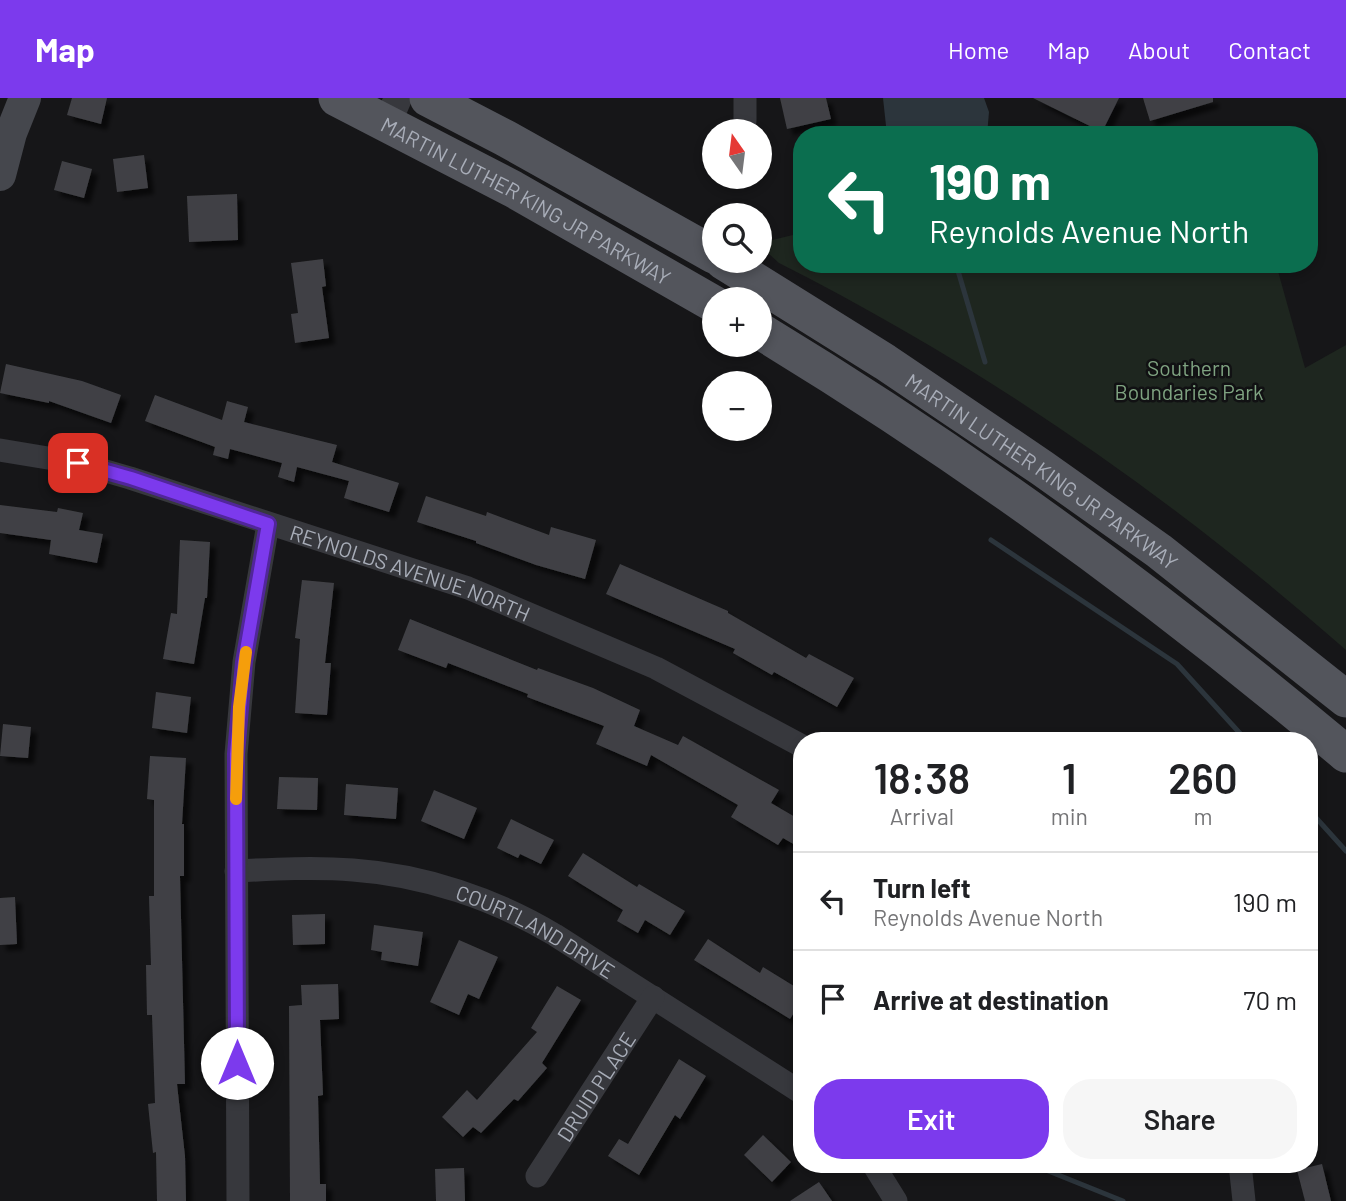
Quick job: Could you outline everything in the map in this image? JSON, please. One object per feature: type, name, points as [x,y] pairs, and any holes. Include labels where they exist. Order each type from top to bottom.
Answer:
[{"type":"main road","points":[[0,175],[25,98]]},
{"type":"main road","name":"MARTIN LUTHER KING JR PARKWAY","points":[[337,98],[393,111],[513,189],[702,297]]},
{"type":"main road","name":"MARTIN LUTHER KING JR PARKWAY","points":[[428,98],[702,248]]},
{"type":"main road","name":"MARTIN LUTHER KING JR PARKWAY","points":[[742,273],[885,362],[1042,468],[1159,551],[1346,699]]},
{"type":"main road","name":"MARTIN LUTHER KING JR PARKWAY","points":[[772,339],[909,426],[1043,518],[1194,630],[1346,754]]},
{"type":"street","name":"REYNOLDS AVENUE NORTH","points":[[0,450],[78,463],[131,478],[468,588],[656,668],[793,741]]},
{"type":"street","points":[[238,1201],[236,754],[244,662],[268,524]]},
{"type":"street","name":"COURTLAND DRIVE","points":[[236,871],[353,870],[401,877],[482,899],[529,919],[793,1087]]},
{"type":"street","name":"DRUID PLACE","points":[[537,1176],[653,997]]},
{"type":"street","points":[[879,1173],[896,1201]]},
{"type":"street","points":[[1241,1173],[1244,1201]]},
{"type":"green space","name":"Southern Boundaries Park","points":[[793,235],[793,270],[772,257],[772,240]]},
{"type":"green space","name":"Southern Boundaries Park","points":[[798,273],[1279,273],[1305,368],[1346,345],[1346,650],[1213,540],[1145,488],[1075,438],[930,346]]},
{"type":"shaded area","points":[[883,98],[984,98],[989,112],[988,126],[886,126]]},
{"type":"building","points":[[72,98],[107,98],[101,124],[67,115]]},
{"type":"building","points":[[780,98],[826,98],[831,119],[787,129]]},
{"type":"building","points":[[1033,98],[1119,98],[1105,126],[1090,126]]},
{"type":"building","points":[[1143,98],[1213,98],[1213,102],[1150,121]]},
{"type":"building","points":[[144,155],[148,188],[117,192],[113,159]]},
{"type":"building","points":[[62,161],[92,169],[84,198],[54,190]]},
{"type":"building","points":[[237,194],[238,240],[189,242],[187,196]]},
{"type":"building","points":[[323,259],[326,286],[322,287],[329,338],[295,343],[291,314],[298,313],[291,263]]},
{"type":"building","points":[[6,364],[82,381],[121,395],[111,423],[49,401],[0,393]]},
{"type":"building","points":[[155,395],[222,420],[227,401],[248,407],[244,422],[337,445],[332,462],[399,483],[389,512],[344,498],[349,481],[297,467],[294,482],[278,477],[282,463],[230,449],[228,459],[213,455],[215,447],[145,421]]},
{"type":"building","points":[[426,496],[486,516],[487,512],[549,535],[551,527],[596,540],[585,579],[536,565],[476,541],[417,522]]},
{"type":"building","points":[[0,505],[57,512],[58,508],[83,513],[79,530],[103,534],[97,563],[49,554],[51,540],[0,533]]},
{"type":"building","points":[[180,540],[210,542],[207,598],[194,664],[163,659],[171,613],[177,614]]},
{"type":"building","points":[[620,564],[728,611],[806,658],[809,654],[854,678],[837,707],[733,653],[735,649],[606,594]]},
{"type":"building","points":[[302,580],[334,583],[325,663],[331,663],[327,715],[295,713],[300,639],[295,638]]},
{"type":"building","points":[[410,619],[537,670],[538,668],[593,688],[640,710],[634,726],[678,745],[683,736],[779,790],[771,803],[793,816],[793,844],[783,838],[778,845],[731,817],[738,805],[651,755],[647,766],[596,744],[604,726],[448,663],[446,668],[398,650]]},
{"type":"building","points":[[156,692],[191,697],[187,733],[152,728]]},
{"type":"building","points":[[3,724],[31,727],[28,758],[0,756]]},
{"type":"building","points":[[150,756],[186,758],[182,824],[184,876],[180,876],[185,1084],[177,1084],[185,1156],[186,1201],[157,1201],[156,1152],[153,1153],[148,1104],[155,1103],[152,1015],[147,1015],[146,965],[151,965],[149,896],[154,896],[154,800],[147,799]]},
{"type":"building","points":[[279,777],[318,778],[317,810],[277,809]]},
{"type":"building","points":[[346,784],[398,788],[396,819],[344,815]]},
{"type":"building","points":[[434,790],[477,808],[464,839],[421,821]]},
{"type":"building","points":[[511,819],[554,840],[541,864],[520,854],[518,858],[497,848]]},
{"type":"building","points":[[583,853],[637,887],[639,884],[685,911],[670,935],[645,920],[638,933],[617,921],[623,910],[568,876]]},
{"type":"building","points":[[15,897],[17,944],[0,945],[0,898]]},
{"type":"building","points":[[325,914],[325,944],[293,945],[292,915]]},
{"type":"building","points":[[374,925],[423,932],[418,966],[381,960],[382,952],[371,950]]},
{"type":"building","points":[[708,939],[760,973],[763,967],[793,985],[793,1014],[790,1019],[694,960]]},
{"type":"building","points":[[459,940],[498,957],[479,999],[468,994],[459,1015],[430,1002]]},
{"type":"building","points":[[338,984],[339,1019],[320,1020],[323,1095],[318,1096],[320,1184],[326,1184],[326,1201],[290,1201],[289,1006],[302,1005],[301,985]]},
{"type":"building","points":[[557,986],[581,1000],[542,1063],[547,1068],[518,1101],[514,1099],[481,1133],[473,1127],[463,1137],[442,1117],[467,1090],[477,1100],[537,1032],[531,1028]]},
{"type":"building","points":[[679,1059],[706,1076],[680,1119],[675,1115],[639,1175],[608,1156],[619,1139],[628,1144]]},
{"type":"building","points":[[763,1135],[791,1162],[772,1182],[744,1155]]},
{"type":"building","points":[[1322,1164],[1331,1201],[1305,1201],[1298,1173],[1318,1173],[1318,1165]]},
{"type":"building","points":[[464,1168],[465,1201],[436,1201],[435,1169]]},
{"type":"building","points":[[819,1182],[832,1201],[790,1201]]},
{"type":"waterway","points":[[959,273],[985,362]]},
{"type":"waterway","points":[[991,540],[1177,664],[1239,732]]},
{"type":"waterway","points":[[1318,820],[1346,851]]},
{"type":"waterway","points":[[1053,1173],[1123,1201]]},
{"type":"slow traffic","points":[[236,799],[239,707],[246,652]]},
{"type":"route","points":[[78,463],[268,524],[244,662],[236,754],[237,1063]]}]
